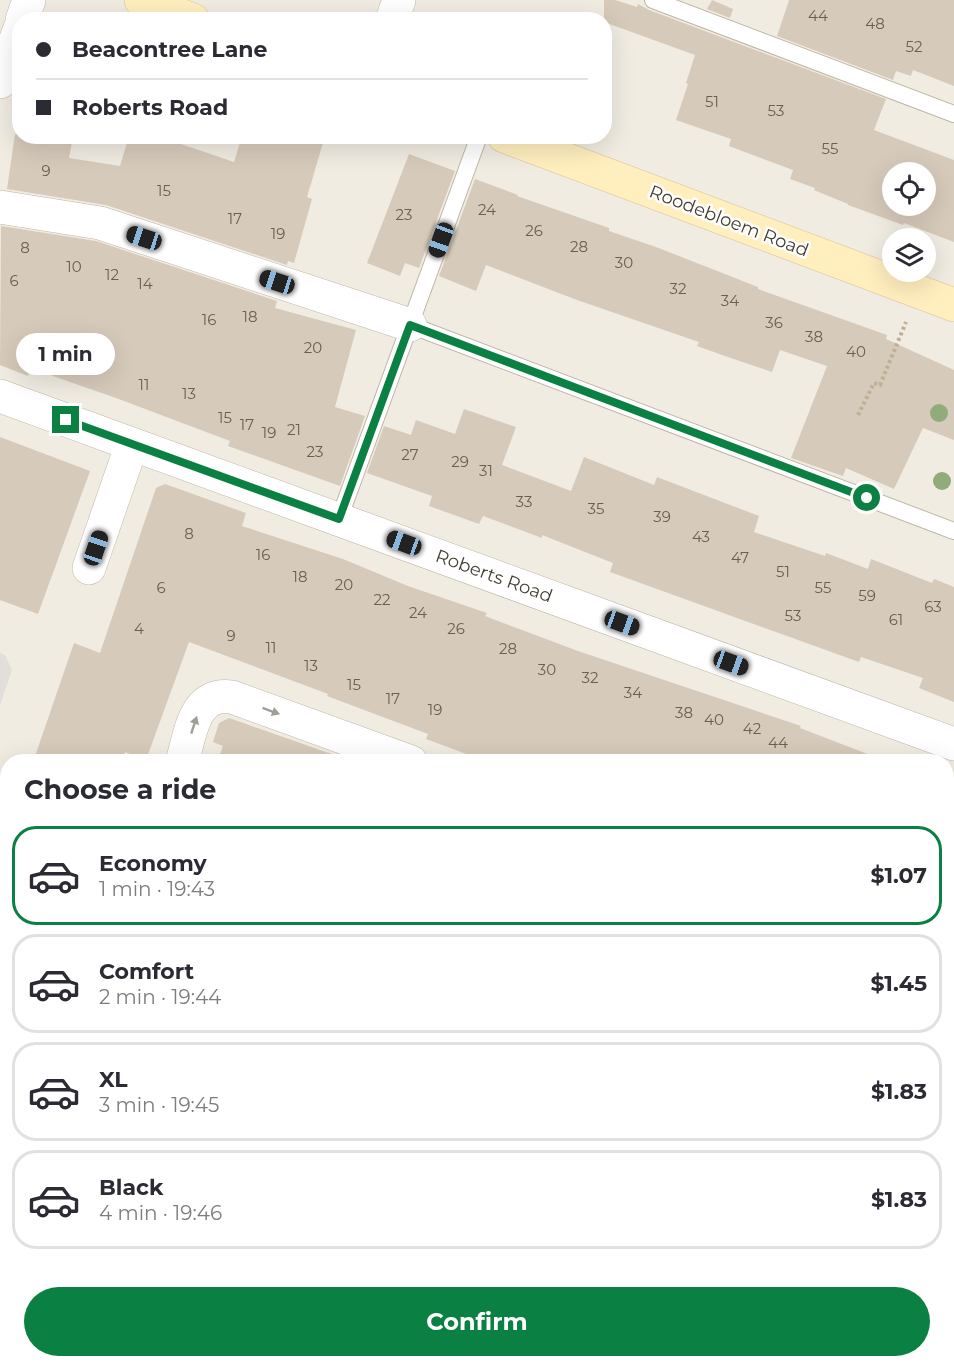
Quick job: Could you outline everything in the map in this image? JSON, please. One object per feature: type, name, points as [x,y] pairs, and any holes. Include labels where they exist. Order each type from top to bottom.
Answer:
[{"type":"street","points":[[141,0],[172,12]]},
{"type":"street","points":[[0,81],[12,49]]},
{"type":"street","name":"Roodebloem Road","points":[[525,144],[954,305]]},
{"type":"street","points":[[0,207],[100,223],[410,325]]},
{"type":"street","name":"Roberts Road","points":[[0,396],[954,744]]},
{"type":"street","points":[[89,568],[132,444]]},
{"type":"street","points":[[185,754],[198,711],[206,701],[223,696],[232,697],[389,754]]},
{"type":"lane","points":[[653,0],[954,114]]},
{"type":"lane","points":[[339,519],[476,144]]},
{"type":"lane","points":[[410,325],[954,531]]},
{"type":"path","points":[[858,415],[874,383],[879,385],[919,292]]},
{"type":"shaded area","points":[[0,653],[5,655],[12,670],[0,705]]},
{"type":"building","points":[[604,0],[615,0],[637,7],[638,4],[886,99],[874,130],[954,160],[954,242],[936,235],[936,228],[917,228],[904,223],[903,225],[848,205],[814,190],[815,188],[790,179],[793,170],[729,146],[731,139],[676,120],[688,84],[686,83],[695,55],[612,25],[612,12],[604,12]]},
{"type":"building","points":[[712,0],[733,9],[730,18],[707,9]]},
{"type":"building","points":[[789,0],[954,0],[954,86],[913,70],[911,76],[896,71],[893,80],[777,36]]},
{"type":"building","points":[[14,144],[72,144],[69,158],[120,166],[127,144],[181,144],[234,162],[240,144],[323,144],[307,197],[312,199],[294,263],[288,261],[287,265],[106,205],[7,189]]},
{"type":"building","points":[[409,154],[455,171],[419,268],[405,263],[400,276],[367,263]]},
{"type":"building","points":[[475,179],[609,228],[609,231],[656,247],[758,287],[758,289],[887,335],[886,339],[954,370],[954,440],[923,428],[894,489],[846,468],[843,476],[791,458],[827,366],[780,350],[772,372],[697,346],[699,342],[577,300],[486,265],[476,291],[439,276]]},
{"type":"building","points":[[1,226],[96,241],[277,301],[275,308],[356,330],[335,407],[365,416],[340,486],[228,446],[230,441],[116,398],[30,368],[28,376],[0,365]]},
{"type":"building","points":[[464,409],[516,427],[502,465],[571,491],[584,457],[654,485],[657,477],[759,516],[754,532],[825,556],[826,553],[868,569],[871,559],[932,583],[934,579],[954,587],[954,702],[919,688],[923,678],[861,657],[859,662],[610,572],[613,563],[542,535],[542,538],[483,516],[479,524],[429,506],[432,496],[367,473],[384,426],[411,435],[416,420],[455,434]]},
{"type":"building","points":[[0,437],[90,471],[38,614],[0,600]]},
{"type":"building","points":[[165,484],[246,513],[242,526],[343,559],[408,586],[487,613],[485,616],[578,651],[801,726],[800,728],[867,754],[466,754],[426,739],[428,734],[189,642],[148,754],[125,752],[124,754],[36,754],[74,643],[100,653],[156,488]]},
{"type":"building","points":[[229,718],[332,754],[220,754],[223,746],[213,742],[219,723]]},
{"type":"route","points":[[66,420],[339,519],[410,325],[867,498]]}]
